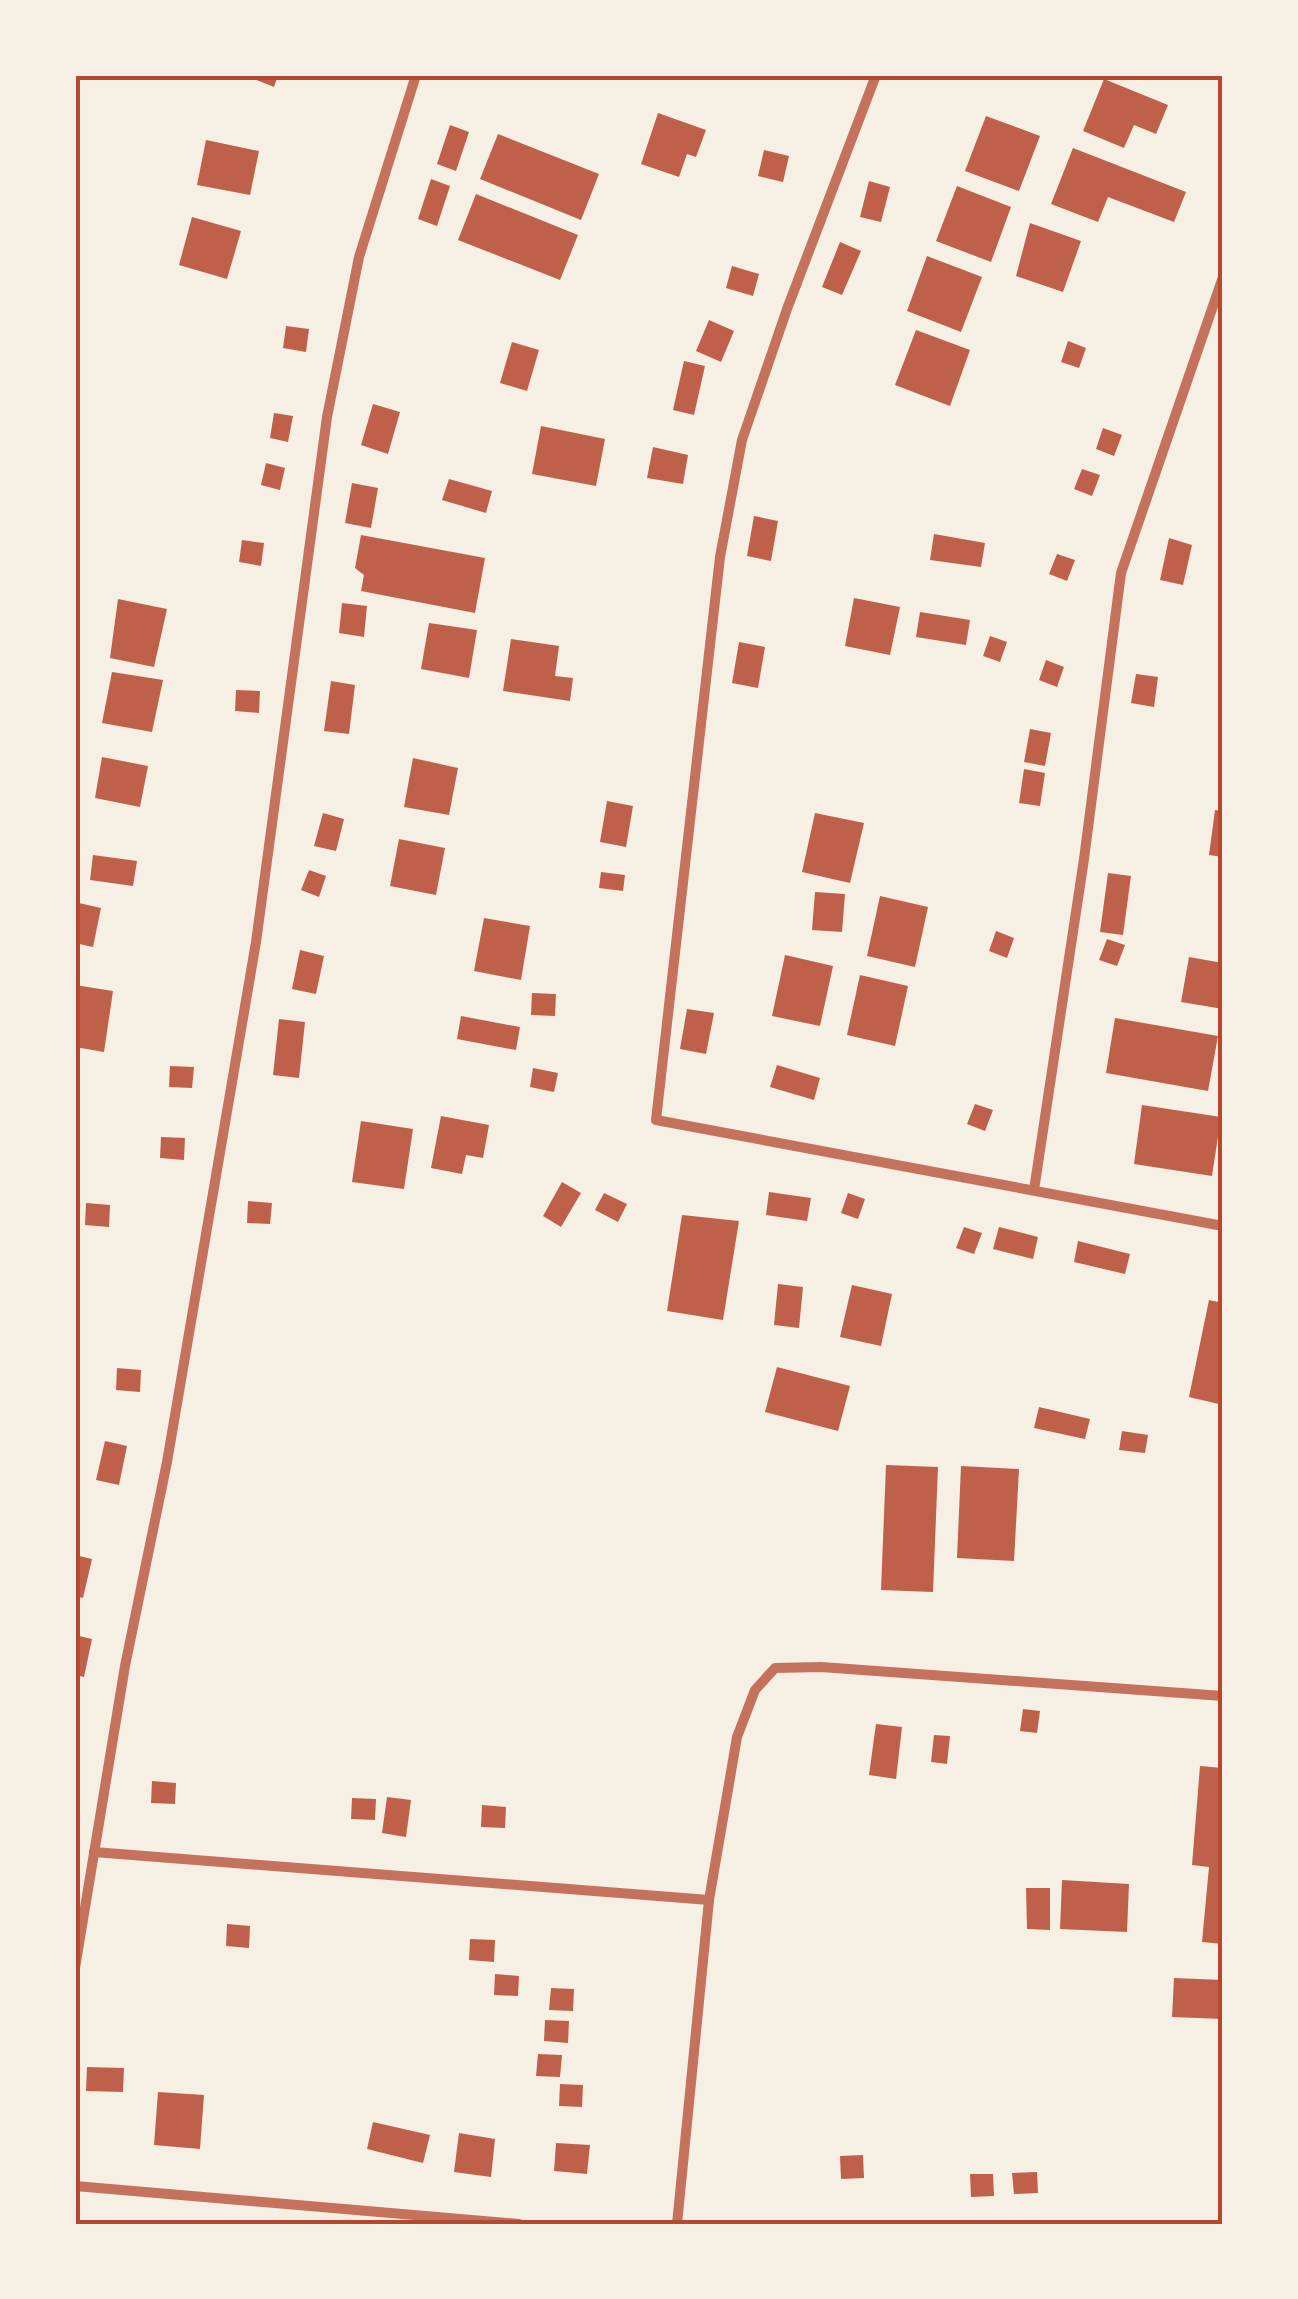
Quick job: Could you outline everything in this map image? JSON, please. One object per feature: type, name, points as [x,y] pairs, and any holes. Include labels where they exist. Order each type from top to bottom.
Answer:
[{"type":"street","points":[[75,1968],[125,1666],[170,1443],[256,942],[326,418],[359,257],[416,75]]},
{"type":"street","points":[[876,75],[742,440],[720,557],[656,1120],[1223,1226]]},
{"type":"street","points":[[1034,1190],[1084,859],[1121,573],[1223,277]]},
{"type":"street","points":[[677,2224],[709,1900],[737,1737],[755,1690],[775,1668],[1223,1696]]},
{"type":"street","points":[[94,1852],[709,1900]]},
{"type":"street","points":[[75,2186],[520,2224]]},
{"type":"building","points":[[244,75],[278,75],[274,87]]},
{"type":"building","points":[[1104,79],[1168,105],[1156,134],[1134,125],[1124,148],[1083,131]]},
{"type":"building","points":[[658,113],[706,130],[696,157],[687,154],[679,177],[641,164]]},
{"type":"building","points":[[986,116],[1040,136],[1019,191],[965,171]]},
{"type":"building","points":[[450,125],[469,132],[456,171],[437,164]]},
{"type":"building","points":[[498,134],[599,174],[581,220],[480,179]]},
{"type":"building","points":[[206,140],[259,151],[250,195],[197,185]]},
{"type":"building","points":[[1073,148],[1186,192],[1174,222],[1108,197],[1098,222],[1051,204]]},
{"type":"building","points":[[764,150],[789,156],[783,182],[758,176]]},
{"type":"building","points":[[431,179],[450,186],[437,226],[418,219]]},
{"type":"building","points":[[869,181],[890,187],[881,222],[860,217]]},
{"type":"building","points":[[957,186],[1011,207],[991,262],[936,241]]},
{"type":"building","points":[[476,194],[578,235],[560,280],[458,240]]},
{"type":"building","points":[[192,217],[241,231],[227,279],[179,265]]},
{"type":"building","points":[[1030,223],[1081,241],[1063,292],[1016,276]]},
{"type":"building","points":[[840,242],[861,251],[842,295],[822,287]]},
{"type":"building","points":[[927,256],[982,277],[961,332],[907,311]]},
{"type":"building","points":[[732,266],[759,274],[753,296],[726,288]]},
{"type":"building","points":[[709,320],[734,331],[721,362],[696,351]]},
{"type":"building","points":[[286,326],[309,329],[306,352],[283,348]]},
{"type":"building","points":[[916,330],[970,350],[950,406],[895,385]]},
{"type":"building","points":[[1068,341],[1086,348],[1079,368],[1061,362]]},
{"type":"building","points":[[512,342],[539,350],[527,391],[500,383]]},
{"type":"building","points":[[684,361],[705,366],[694,415],[673,410]]},
{"type":"building","points":[[373,404],[400,412],[388,454],[361,445]]},
{"type":"building","points":[[274,413],[293,416],[288,442],[270,438]]},
{"type":"building","points":[[541,426],[605,439],[596,486],[532,474]]},
{"type":"building","points":[[1103,428],[1122,435],[1114,456],[1096,449]]},
{"type":"building","points":[[653,447],[688,455],[683,484],[647,478]]},
{"type":"building","points":[[266,463],[285,468],[280,490],[261,485]]},
{"type":"building","points":[[1082,469],[1100,475],[1092,496],[1074,489]]},
{"type":"building","points":[[449,479],[492,491],[486,513],[442,500]]},
{"type":"building","points":[[352,483],[378,488],[371,528],[345,523]]},
{"type":"building","points":[[754,516],[778,521],[771,561],[747,556]]},
{"type":"building","points":[[934,534],[985,543],[981,567],[930,560]]},
{"type":"building","points":[[361,535],[485,558],[475,613],[361,591],[364,575],[355,568]]},
{"type":"building","points":[[1169,538],[1192,545],[1183,585],[1160,580]]},
{"type":"building","points":[[242,540],[264,543],[261,566],[239,562]]},
{"type":"building","points":[[1057,554],[1075,560],[1067,581],[1049,574]]},
{"type":"building","points":[[854,598],[900,607],[890,655],[845,646]]},
{"type":"building","points":[[118,599],[167,609],[154,667],[110,658]]},
{"type":"building","points":[[342,603],[367,606],[364,637],[339,633]]},
{"type":"building","points":[[920,612],[970,620],[966,645],[916,637]]},
{"type":"building","points":[[429,623],[477,630],[469,678],[421,669]]},
{"type":"building","points":[[990,636],[1007,642],[1000,662],[983,656]]},
{"type":"building","points":[[511,639],[559,646],[555,676],[573,678],[570,701],[503,691]]},
{"type":"building","points":[[739,642],[765,647],[758,688],[732,683]]},
{"type":"building","points":[[1046,660],[1064,667],[1057,687],[1039,680]]},
{"type":"building","points":[[112,672],[163,680],[152,732],[102,723]]},
{"type":"building","points":[[1136,674],[1158,677],[1154,707],[1131,703]]},
{"type":"building","points":[[331,681],[355,685],[349,734],[324,731]]},
{"type":"building","points":[[236,690],[260,691],[259,713],[235,711]]},
{"type":"building","points":[[1030,729],[1051,733],[1045,766],[1024,762]]},
{"type":"building","points":[[102,757],[148,766],[140,807],[95,798]]},
{"type":"building","points":[[413,758],[458,768],[449,815],[404,807]]},
{"type":"building","points":[[1024,769],[1045,773],[1040,806],[1019,803]]},
{"type":"building","points":[[607,801],[633,806],[626,847],[600,842]]},
{"type":"building","points":[[1215,810],[1223,811],[1223,857],[1209,855]]},
{"type":"building","points":[[323,813],[344,819],[336,851],[314,846]]},
{"type":"building","points":[[815,813],[864,823],[850,883],[802,872]]},
{"type":"building","points":[[399,839],[445,848],[436,895],[390,886]]},
{"type":"building","points":[[93,855],[137,861],[133,886],[90,880]]},
{"type":"building","points":[[309,870],[326,876],[319,897],[301,890]]},
{"type":"building","points":[[601,872],[625,875],[623,891],[599,888]]},
{"type":"building","points":[[1108,873],[1131,876],[1123,935],[1100,932]]},
{"type":"building","points":[[815,892],[845,894],[842,932],[812,930]]},
{"type":"building","points":[[880,896],[928,907],[915,967],[867,956]]},
{"type":"building","points":[[79,903],[101,908],[93,947],[75,943]]},
{"type":"building","points":[[484,918],[530,926],[521,980],[474,971]]},
{"type":"building","points":[[996,931],[1014,938],[1007,958],[989,951]]},
{"type":"building","points":[[1107,939],[1125,945],[1117,966],[1099,960]]},
{"type":"building","points":[[300,950],[324,956],[316,994],[292,989]]},
{"type":"building","points":[[785,955],[833,966],[820,1026],[772,1016]]},
{"type":"building","points":[[1189,957],[1223,963],[1223,1009],[1181,1002]]},
{"type":"building","points":[[860,975],[908,986],[895,1046],[847,1035]]},
{"type":"building","points":[[75,985],[113,991],[104,1052],[75,1047]]},
{"type":"building","points":[[532,993],[556,994],[555,1016],[531,1015]]},
{"type":"building","points":[[687,1009],[714,1013],[706,1054],[680,1049]]},
{"type":"building","points":[[461,1016],[520,1027],[516,1050],[457,1039]]},
{"type":"building","points":[[1115,1018],[1218,1036],[1208,1091],[1106,1073]]},
{"type":"building","points":[[279,1019],[305,1022],[299,1078],[273,1075]]},
{"type":"building","points":[[777,1065],[820,1078],[814,1100],[770,1087]]},
{"type":"building","points":[[170,1066],[194,1067],[192,1088],[169,1087]]},
{"type":"building","points":[[533,1068],[558,1073],[554,1092],[530,1087]]},
{"type":"building","points":[[975,1104],[993,1110],[985,1131],[967,1124]]},
{"type":"building","points":[[1142,1105],[1221,1117],[1212,1176],[1134,1164]]},
{"type":"building","points":[[441,1116],[489,1125],[483,1158],[466,1155],[462,1174],[431,1168]]},
{"type":"building","points":[[361,1121],[413,1129],[404,1189],[352,1182]]},
{"type":"building","points":[[161,1137],[185,1138],[184,1160],[160,1158]]},
{"type":"building","points":[[562,1182],[581,1193],[561,1227],[543,1216]]},
{"type":"building","points":[[769,1192],[811,1198],[807,1221],[766,1215]]},
{"type":"building","points":[[604,1193],[627,1204],[618,1222],[595,1210]]},
{"type":"building","points":[[848,1193],[865,1199],[858,1219],[841,1213]]},
{"type":"building","points":[[248,1201],[272,1203],[270,1224],[247,1223]]},
{"type":"building","points":[[86,1203],[110,1205],[109,1227],[85,1225]]},
{"type":"building","points":[[682,1215],[739,1221],[723,1320],[667,1311]]},
{"type":"building","points":[[964,1227],[982,1233],[974,1254],[956,1248]]},
{"type":"building","points":[[999,1227],[1038,1237],[1033,1259],[993,1249]]},
{"type":"building","points":[[1078,1241],[1130,1254],[1125,1274],[1074,1262]]},
{"type":"building","points":[[778,1284],[803,1287],[799,1328],[774,1325]]},
{"type":"building","points":[[852,1285],[892,1294],[881,1346],[840,1337]]},
{"type":"building","points":[[1209,1300],[1223,1303],[1223,1405],[1189,1397]]},
{"type":"building","points":[[777,1367],[850,1386],[838,1431],[765,1412]]},
{"type":"building","points":[[117,1368],[141,1370],[140,1392],[116,1390]]},
{"type":"building","points":[[1039,1407],[1090,1419],[1085,1439],[1034,1428]]},
{"type":"building","points":[[1122,1431],[1148,1435],[1145,1453],[1119,1450]]},
{"type":"building","points":[[105,1441],[127,1446],[119,1485],[96,1480]]},
{"type":"building","points":[[886,1465],[938,1467],[933,1592],[881,1590]]},
{"type":"building","points":[[961,1466],[1019,1469],[1014,1561],[957,1558]]},
{"type":"building","points":[[75,1555],[92,1559],[83,1598],[75,1596]]},
{"type":"building","points":[[75,1635],[92,1639],[84,1677],[75,1675]]},
{"type":"building","points":[[1023,1709],[1040,1711],[1037,1733],[1020,1731]]},
{"type":"building","points":[[876,1724],[902,1727],[896,1779],[869,1775]]},
{"type":"building","points":[[934,1735],[950,1736],[947,1764],[931,1762]]},
{"type":"building","points":[[1200,1766],[1223,1768],[1223,1944],[1202,1942],[1209,1867],[1192,1865]]},
{"type":"building","points":[[152,1781],[176,1783],[175,1804],[151,1803]]},
{"type":"building","points":[[387,1797],[411,1800],[406,1837],[382,1833]]},
{"type":"building","points":[[352,1798],[376,1799],[375,1820],[351,1819]]},
{"type":"building","points":[[482,1805],[506,1807],[505,1828],[481,1827]]},
{"type":"building","points":[[1062,1880],[1129,1884],[1127,1932],[1060,1929]]},
{"type":"building","points":[[1026,1888],[1050,1888],[1050,1930],[1027,1929]]},
{"type":"building","points":[[227,1924],[250,1926],[249,1948],[226,1946]]},
{"type":"building","points":[[470,1939],[495,1940],[494,1962],[469,1960]]},
{"type":"building","points":[[495,1974],[519,1976],[518,1996],[494,1995]]},
{"type":"building","points":[[1174,1978],[1223,1980],[1223,2019],[1172,2017]]},
{"type":"building","points":[[551,1988],[574,1989],[573,2011],[549,2010]]},
{"type":"building","points":[[545,2020],[569,2021],[568,2043],[544,2041]]},
{"type":"building","points":[[538,2054],[562,2055],[560,2077],[536,2076]]},
{"type":"building","points":[[87,2067],[124,2068],[123,2092],[86,2091]]},
{"type":"building","points":[[560,2084],[583,2085],[582,2107],[559,2106]]},
{"type":"building","points":[[158,2092],[204,2095],[200,2149],[154,2145]]},
{"type":"building","points":[[373,2122],[430,2135],[423,2163],[367,2149]]},
{"type":"building","points":[[459,2133],[495,2139],[491,2177],[454,2172]]},
{"type":"building","points":[[556,2143],[590,2145],[587,2174],[554,2171]]},
{"type":"building","points":[[863,2155],[864,2178],[841,2179],[840,2156]]},
{"type":"building","points":[[1037,2172],[1038,2193],[1014,2194],[1012,2173]]},
{"type":"building","points":[[970,2174],[993,2174],[994,2196],[971,2197]]}]
